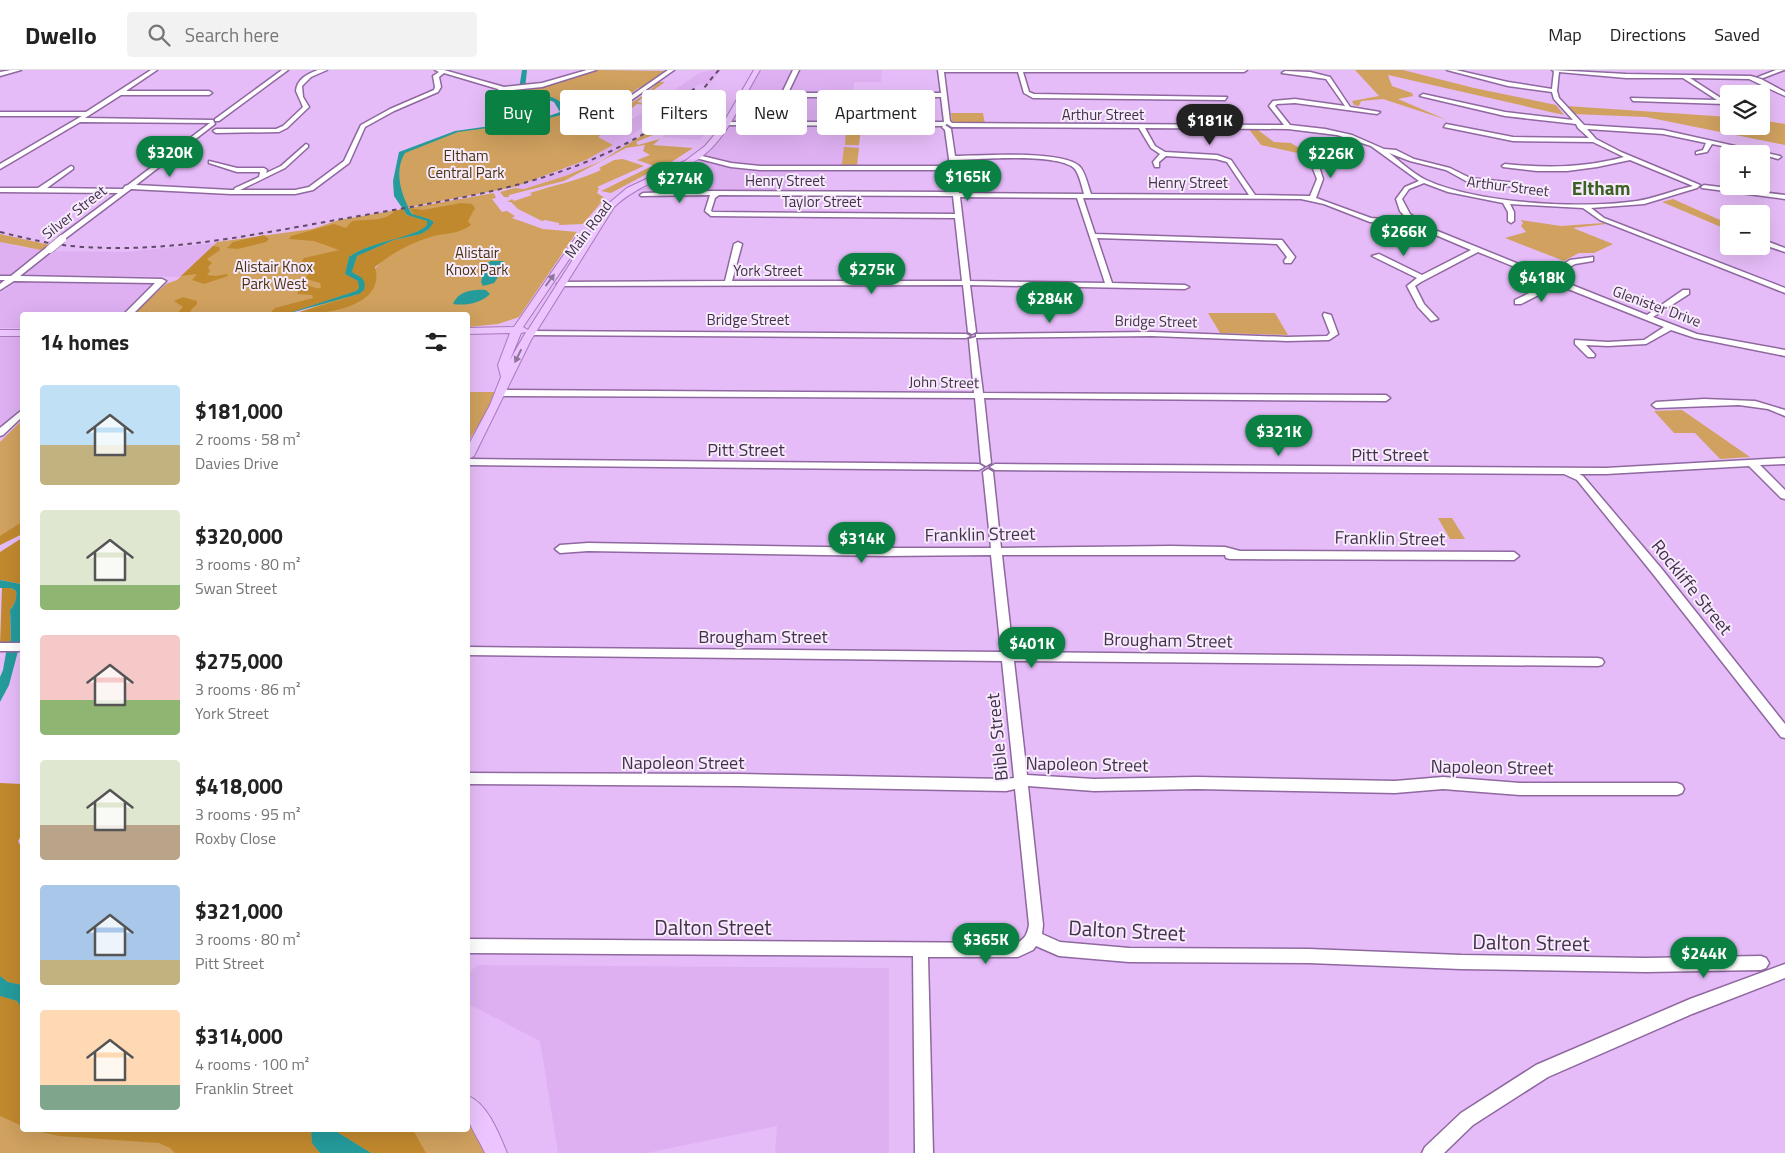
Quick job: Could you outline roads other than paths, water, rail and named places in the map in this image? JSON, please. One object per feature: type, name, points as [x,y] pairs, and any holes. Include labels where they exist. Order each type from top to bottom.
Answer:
[{"type":"main road","points":[[747,71],[757,70]]},
{"type":"main road","name":"Main Road","points":[[743,90],[757,70]]},
{"type":"main road","name":"Main Road","points":[[743,90],[747,71]]},
{"type":"main road","points":[[730,102],[736,97]]},
{"type":"main road","name":"Main Road","points":[[726,112],[730,102],[736,97]]},
{"type":"main road","name":"Main Road","points":[[726,117],[736,101]]},
{"type":"main road","name":"Main Road","points":[[470,452],[530,333],[561,284],[601,207],[694,156],[712,135]]},
{"type":"main road","name":"Main Road","points":[[506,378],[503,367],[524,316],[590,228]]},
{"type":"main road","points":[[470,332],[502,324],[524,316]]},
{"type":"main road","points":[[0,331],[20,331]]},
{"type":"main road","name":"Bridge Street","points":[[470,332],[530,333]]},
{"type":"main road","points":[[470,1109],[485,1129],[496,1153]]},
{"type":"street","points":[[0,74],[18,70]]},
{"type":"street","points":[[0,167],[87,114],[154,70]]},
{"type":"street","name":"Silver Street","points":[[0,288],[213,121],[284,70]]},
{"type":"street","points":[[216,131],[269,132],[283,129],[306,107],[299,94],[302,81],[310,75],[324,70]]},
{"type":"street","points":[[0,190],[306,191],[318,186],[347,162],[363,126],[436,91],[438,87],[436,76],[441,71],[483,82],[501,89],[508,89],[536,86],[593,70]]},
{"type":"street","points":[[632,97],[671,70]]},
{"type":"street","points":[[786,90],[796,70]]},
{"type":"street","points":[[942,70],[1244,70]]},
{"type":"street","name":"Bible Street","points":[[942,70],[973,336],[1019,782],[1036,926],[1034,938]]},
{"type":"street","points":[[1020,70],[1027,93],[1032,96],[1225,98]]},
{"type":"street","points":[[1450,70],[1508,84],[1554,91]]},
{"type":"street","points":[[1700,187],[1629,158],[1594,140],[1578,125],[1556,98],[1554,91],[1556,70],[1604,75],[1750,77],[1760,79],[1785,94]]},
{"type":"street","points":[[1600,70],[1604,75]]},
{"type":"street","points":[[1740,70],[1750,77]]},
{"type":"street","points":[[1760,79],[1781,70]]},
{"type":"street","points":[[1285,73],[1310,74],[1328,78],[1348,106]]},
{"type":"street","points":[[1685,77],[1720,98]]},
{"type":"street","points":[[118,93],[208,93]]},
{"type":"street","points":[[807,95],[944,95]]},
{"type":"street","points":[[1423,96],[1505,114],[1578,125],[1653,131],[1778,157]]},
{"type":"street","points":[[1633,98],[1720,103]]},
{"type":"street","points":[[1288,127],[1272,106],[1275,102],[1289,100],[1348,106],[1377,112]]},
{"type":"street","points":[[0,114],[87,114]]},
{"type":"street","points":[[77,120],[213,121]]},
{"type":"street","name":"Arthur Street","points":[[726,125],[1288,127],[1340,134],[1382,151],[1401,168],[1424,181],[1462,194],[1505,201],[1583,205],[1637,203],[1700,187],[1723,188],[1785,197]]},
{"type":"street","points":[[1141,126],[1153,148],[1164,154],[1226,160],[1237,155]]},
{"type":"street","points":[[1446,126],[1513,140],[1594,140]]},
{"type":"street","points":[[1698,153],[1705,151],[1710,142]]},
{"type":"street","points":[[231,192],[283,167],[306,146]]},
{"type":"street","points":[[1382,151],[1394,151],[1412,160],[1448,169],[1468,180],[1506,184]]},
{"type":"street","points":[[1157,166],[1156,162],[1164,154]]},
{"type":"street","points":[[694,156],[724,164],[751,167],[953,168]]},
{"type":"street","points":[[1314,156],[1313,162],[1320,179],[1314,198]]},
{"type":"street","points":[[952,158],[1044,158],[1064,160],[1078,168],[1088,195]]},
{"type":"street","points":[[1505,166],[1572,170],[1629,158]]},
{"type":"street","points":[[1226,160],[1233,165],[1253,196]]},
{"type":"street","points":[[210,162],[237,170],[262,169],[264,170],[262,178]]},
{"type":"street","points":[[39,191],[71,168]]},
{"type":"street","name":"Glenister Drive","points":[[1424,181],[1407,188],[1399,199],[1404,212],[1415,223],[1475,251],[1670,328],[1703,338],[1781,352]]},
{"type":"street","name":"Taylor Street","points":[[716,194],[713,195],[708,211],[712,215],[959,216]]},
{"type":"street","name":"Henry Street","points":[[643,195],[957,194],[1314,198],[1375,220],[1415,223]]},
{"type":"street","points":[[1079,195],[1093,236],[1094,245],[1109,285]]},
{"type":"street","points":[[1505,201],[1511,212],[1511,221]]},
{"type":"street","points":[[1583,205],[1602,219],[1785,291]]},
{"type":"street","points":[[1093,236],[1279,242],[1291,257],[1288,261]]},
{"type":"street","points":[[728,284],[738,244]]},
{"type":"street","points":[[1770,244],[1785,250]]},
{"type":"street","points":[[1434,319],[1421,305],[1410,286],[1475,251]]},
{"type":"street","points":[[1376,256],[1422,278]]},
{"type":"street","points":[[1545,278],[1573,262],[1590,259]]},
{"type":"street","points":[[0,278],[162,281],[130,312]]},
{"type":"street","points":[[1518,302],[1556,283]]},
{"type":"street","name":"York Street","points":[[561,284],[1185,286]]},
{"type":"street","points":[[1647,318],[1686,292]]},
{"type":"street","name":"Bridge Street","points":[[530,333],[973,336],[1152,334],[1287,339],[1333,336],[1327,315]]},
{"type":"street","points":[[1591,355],[1578,342],[1608,344],[1646,342],[1670,328]]},
{"type":"street","points":[[1781,352],[1785,341]]},
{"type":"street","name":"John Street","points":[[501,393],[1386,398]]},
{"type":"street","points":[[1656,405],[1744,402],[1765,405],[1785,414]]},
{"type":"street","points":[[0,433],[20,415]]},
{"type":"street","name":"Pitt Street","points":[[470,462],[513,464],[1628,471],[1785,461]]},
{"type":"street","points":[[1752,463],[1785,496]]},
{"type":"street","name":"Pitt Street","points":[[470,466],[506,466],[513,464]]},
{"type":"street","name":"Rockliffe Street","points":[[1564,471],[1580,478],[1657,570],[1785,733]]},
{"type":"street","name":"Franklin Street","points":[[560,549],[588,547],[702,550],[746,549],[800,552],[1161,551],[1172,554],[1514,556]]},
{"type":"street","points":[[0,647],[20,647]]},
{"type":"street","name":"Brougham Street","points":[[470,651],[1598,662]]},
{"type":"street","name":"Napoleon Street","points":[[470,779],[739,780],[997,785],[1028,780],[1094,785],[1197,783],[1395,787],[1443,783],[1520,789],[1677,789]]},
{"type":"street","name":"Dalton Street","points":[[470,946],[1018,950],[1028,945],[1034,938],[1059,949],[1129,955],[1281,955],[1461,962],[1607,964],[1761,963]]},
{"type":"street","points":[[920,950],[924,1153]]},
{"type":"street","points":[[1431,1153],[1467,1119],[1542,1071],[1690,1007],[1785,971]]},
{"type":"railway","points":[[0,232],[64,245],[120,248],[155,247],[258,234],[429,204],[496,190],[562,171],[595,158],[636,138],[681,110],[700,93],[719,70]]},
{"type":"railway","points":[[693,90],[698,86]]},
{"type":"district","name":"Eltham","points":[[1601,187]]},
{"type":"park label","name":"Eltham Central Park","points":[[466,164]]},
{"type":"park label","name":"Alistair Knox Park","points":[[477,260]]},
{"type":"park label","name":"Alistair Knox Park West","points":[[274,274]]}]
